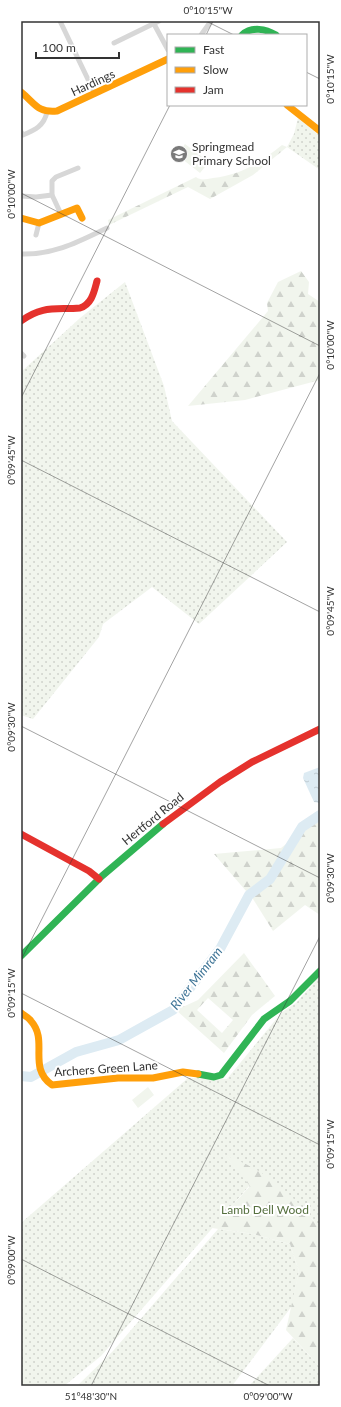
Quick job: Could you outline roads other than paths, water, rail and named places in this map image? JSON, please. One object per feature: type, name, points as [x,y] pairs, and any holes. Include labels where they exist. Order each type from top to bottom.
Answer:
[{"type":"street","points":[[60,21],[95,94]]},
{"type":"street","points":[[202,34],[211,21]]},
{"type":"street","points":[[114,43],[156,23],[167,48]]},
{"type":"street","points":[[244,34],[251,30],[272,32],[275,34]]},
{"type":"street","name":"Hardings","points":[[47,112],[57,111],[167,59]]},
{"type":"street","points":[[21,92],[35,107],[47,112],[46,118],[40,127],[22,135],[21,132]]},
{"type":"street","points":[[288,106],[320,131]]},
{"type":"street","points":[[61,214],[52,195],[51,186],[54,179],[78,168]]},
{"type":"street","points":[[21,196],[36,197],[52,195]]},
{"type":"street","points":[[21,218],[39,223],[77,208],[82,218]]},
{"type":"street","points":[[36,235],[39,223]]},
{"type":"street","points":[[21,254],[41,254],[60,250],[107,228]]},
{"type":"street","points":[[21,321],[34,312],[50,308],[77,310],[84,307],[92,299],[97,281]]},
{"type":"street","name":"Hertford Road","points":[[21,956],[99,879],[154,831],[200,795],[253,761],[320,729]]},
{"type":"street","points":[[21,834],[89,871],[99,879]]},
{"type":"street","name":"Archers Green Lane","points":[[21,1013],[29,1018],[36,1028],[40,1044],[39,1070],[43,1079],[52,1085],[118,1078],[153,1078],[183,1072],[214,1076],[221,1075],[264,1019],[290,1001],[320,971]]},
{"type":"water","points":[[320,767],[320,803],[314,802],[303,778],[304,773]]},
{"type":"waterway","name":"River Mimram","points":[[21,1076],[31,1077],[76,1052],[119,1040],[173,1010],[220,949],[249,895],[270,879],[302,827],[320,815]]},
{"type":"place","name":"Springmead Primary School","points":[[179,154]]},
{"type":"park label","name":"Lamb Dell Wood","points":[[265,1210]]}]
